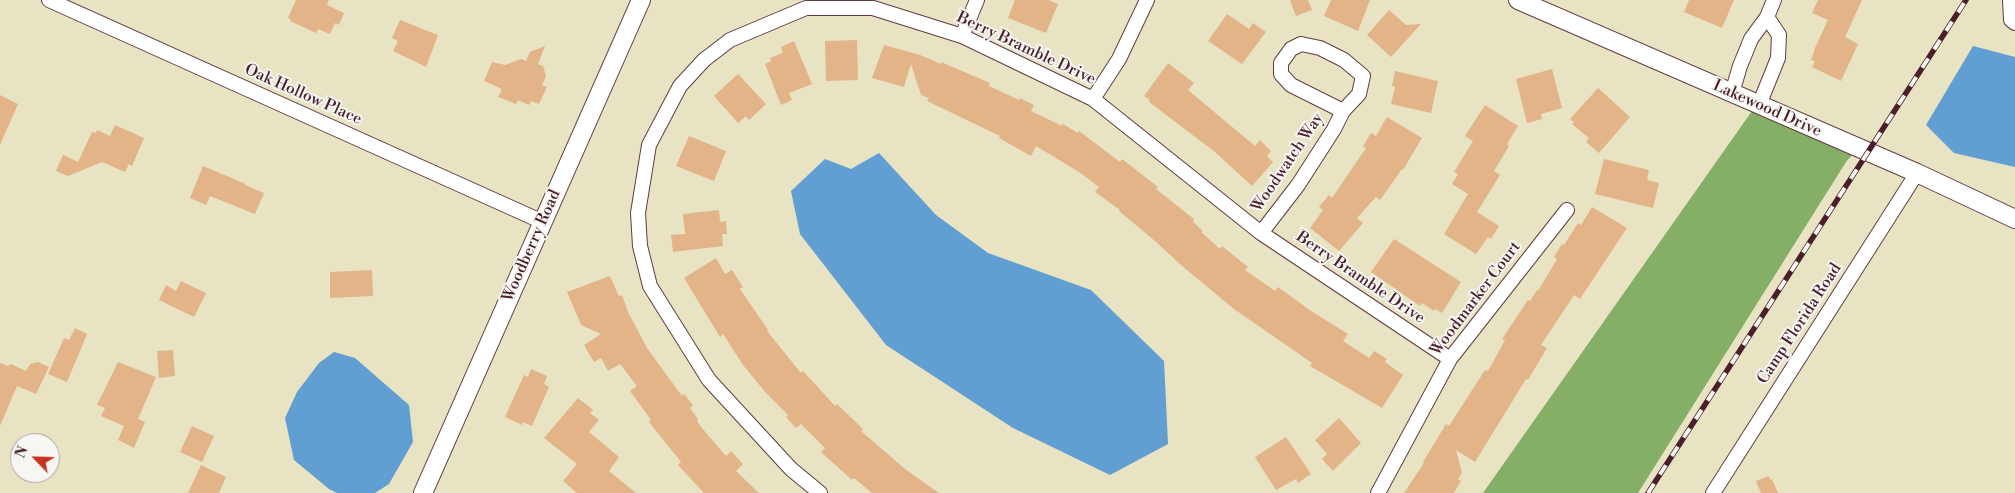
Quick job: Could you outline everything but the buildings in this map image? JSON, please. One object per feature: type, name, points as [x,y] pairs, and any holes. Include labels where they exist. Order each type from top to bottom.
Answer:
[{"type":"street","name":"Oak Hollow Place","points":[[49,0],[543,222]]},
{"type":"street","name":"Woodberry Road","points":[[423,493],[641,0]]},
{"type":"street","points":[[962,36],[977,0]]},
{"type":"street","points":[[1093,99],[1119,60],[1147,0]]},
{"type":"street","name":"Lakewood Drive","points":[[1518,0],[1917,173],[2015,219]]},
{"type":"street","points":[[1732,93],[1751,39],[1767,17],[1774,0]]},
{"type":"street","points":[[2010,0],[2011,20],[2015,24]]},
{"type":"street","name":"Berry Bramble Drive","points":[[820,493],[791,469],[709,380],[650,286],[640,246],[638,213],[649,145],[680,86],[704,60],[730,40],[806,8],[873,8],[962,36],[1093,99],[1261,233],[1450,359]]},
{"type":"street","points":[[1759,105],[1778,58],[1778,35],[1767,17]]},
{"type":"street","name":"Woodwatch Way","points":[[1261,233],[1298,185],[1334,129],[1343,111],[1359,94],[1363,76],[1344,60],[1320,48],[1301,44],[1291,49],[1281,63],[1281,74],[1291,86],[1343,111]]},
{"type":"street","name":"Camp Florida Road","points":[[1713,493],[1917,173]]},
{"type":"street","name":"Woodmarker Court","points":[[1378,493],[1450,359],[1567,210]]},
{"type":"green space","points":[[1752,111],[1852,155],[1638,493],[1483,493]]},
{"type":"water","points":[[1973,46],[2015,57],[2015,167],[1954,153],[1926,125]]},
{"type":"water","points":[[879,153],[936,215],[988,253],[1091,290],[1164,361],[1168,444],[1110,475],[1013,428],[886,345],[800,234],[791,191],[825,159],[851,169]]},
{"type":"water","points":[[334,352],[355,358],[409,405],[413,442],[389,484],[375,493],[337,493],[329,489],[294,460],[285,418],[297,392],[319,363]]},
{"type":"railway","points":[[1648,493],[1966,0]]}]
